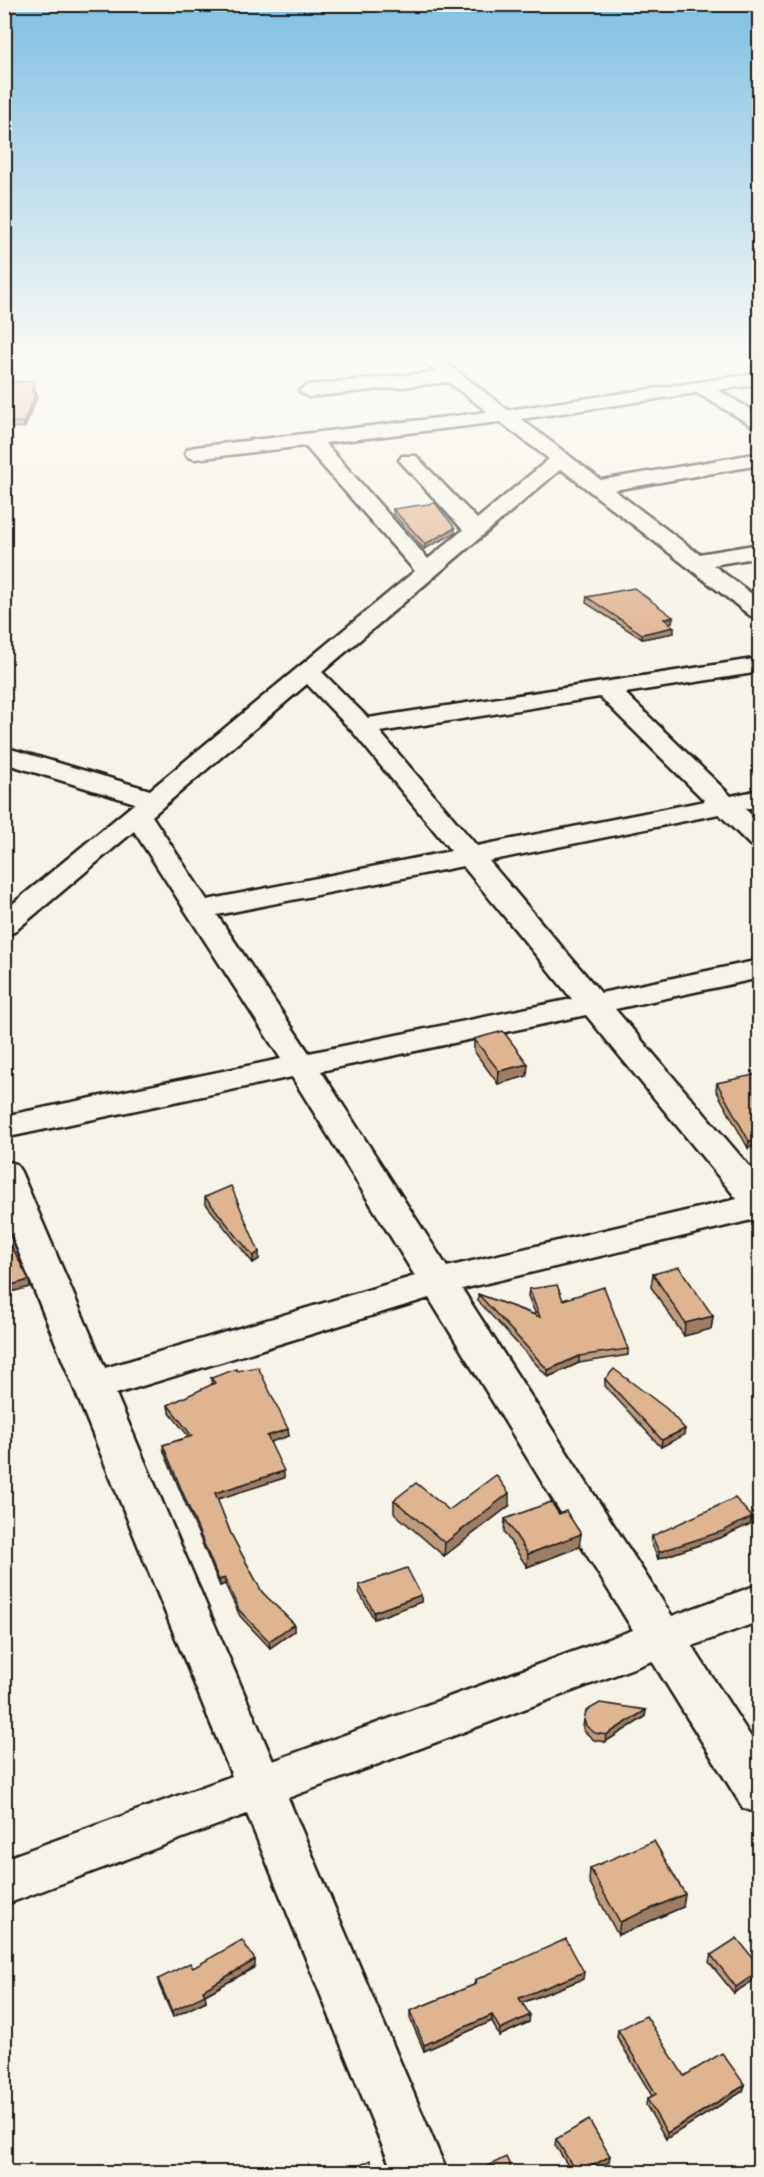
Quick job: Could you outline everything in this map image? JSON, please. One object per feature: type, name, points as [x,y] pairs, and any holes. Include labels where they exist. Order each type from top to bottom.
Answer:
[{"type":"street","points":[[326,457],[428,571]]},
{"type":"street","points":[[556,457],[759,612]]},
{"type":"street","points":[[409,459],[476,531]]},
{"type":"street","points":[[596,487],[759,459]]},
{"type":"street","points":[[4,926],[560,460]]},
{"type":"street","points":[[694,562],[759,550]]},
{"type":"street","points":[[362,728],[759,665]]},
{"type":"street","points":[[93,1386],[438,1282],[759,1205],[470,856],[362,728],[309,671]]},
{"type":"street","points":[[606,689],[759,839]]},
{"type":"street","points":[[4,755],[146,808],[199,910],[301,1065],[759,1793]]},
{"type":"street","points":[[199,910],[759,798]]},
{"type":"street","points":[[4,1127],[759,969]]},
{"type":"street","points":[[4,1172],[420,2172]]},
{"type":"street","points":[[4,1882],[759,1602]]},
{"type":"building","points":[[435,503],[455,528],[425,544],[393,509]]},
{"type":"building","points":[[634,588],[673,617],[664,619],[674,627],[642,634],[587,597]]},
{"type":"building","points":[[503,1031],[528,1064],[499,1071],[474,1039]]},
{"type":"building","points":[[758,1074],[759,1140],[749,1141],[717,1083]]},
{"type":"building","points":[[231,1186],[259,1252],[253,1256],[205,1197]]},
{"type":"building","points":[[4,1245],[11,1245],[29,1280],[4,1287]]},
{"type":"building","points":[[679,1267],[713,1316],[685,1323],[653,1274]]},
{"type":"building","points":[[557,1285],[563,1300],[604,1287],[628,1349],[579,1356],[548,1370],[478,1294],[540,1317],[529,1289]]},
{"type":"building","points":[[258,1367],[288,1429],[267,1436],[284,1471],[215,1493],[231,1534],[262,1592],[294,1624],[269,1641],[239,1610],[225,1578],[219,1580],[163,1445],[192,1436],[168,1405],[215,1383],[211,1378],[236,1369],[237,1371]]},
{"type":"building","points":[[614,1369],[667,1409],[685,1429],[662,1440],[605,1379]]},
{"type":"building","points":[[496,1475],[509,1493],[445,1543],[394,1500],[416,1483],[449,1510]]},
{"type":"building","points":[[735,1498],[752,1517],[723,1531],[659,1552],[652,1536]]},
{"type":"building","points":[[551,1502],[559,1514],[566,1511],[581,1534],[528,1554],[505,1519]]},
{"type":"building","points":[[407,1568],[421,1595],[374,1612],[359,1585]]},
{"type":"building","points":[[600,1703],[646,1710],[606,1735],[595,1733],[586,1726],[584,1720],[586,1711]]},
{"type":"building","points":[[654,1841],[685,1894],[620,1922],[590,1868]]},
{"type":"building","points":[[737,1938],[759,1966],[759,1971],[736,1987],[711,1955]]},
{"type":"building","points":[[566,1939],[584,1972],[519,1998],[530,2015],[500,2029],[492,2015],[424,2045],[410,2011],[476,1984],[475,1980]]},
{"type":"building","points":[[242,1940],[255,1960],[203,1990],[205,1995],[172,2011],[158,1979],[190,1963],[193,1968]]},
{"type":"building","points":[[646,2016],[684,2076],[722,2053],[745,2085],[667,2133],[647,2099],[656,2094],[618,2030]]},
{"type":"building","points":[[589,2120],[610,2156],[581,2172],[576,2172],[556,2139]]},
{"type":"building","points":[[506,2157],[513,2172],[481,2172],[480,2170]]},
{"type":"building","points":[[370,2160],[376,2172],[348,2172]]}]
